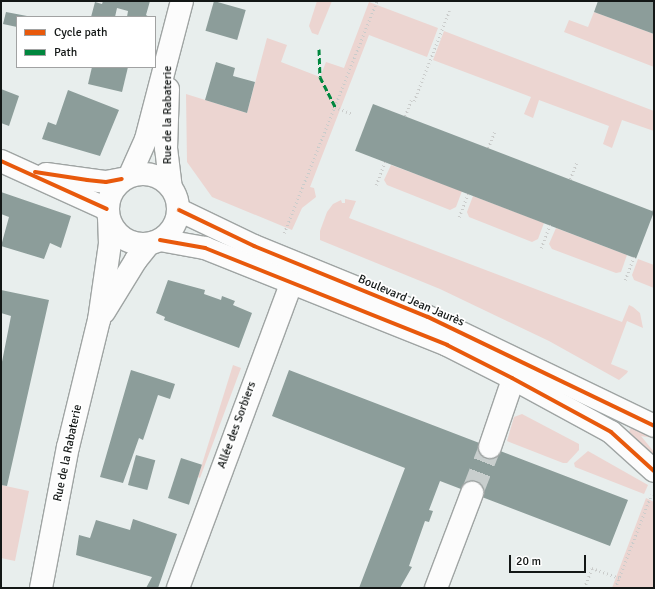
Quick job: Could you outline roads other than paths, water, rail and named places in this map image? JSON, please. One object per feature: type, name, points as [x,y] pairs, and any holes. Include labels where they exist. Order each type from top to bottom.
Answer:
[{"type":"street","name":"Rue de la Rabaterie","points":[[126,177],[146,139],[169,44],[182,1]]},
{"type":"street","name":"Rue de la Rabaterie","points":[[169,44],[166,148],[171,186]]},
{"type":"street","points":[[1,161],[25,170],[108,215]]},
{"type":"street","points":[[25,170],[106,182],[126,177],[148,173],[160,178],[171,186],[177,198],[179,210],[169,232],[155,242],[125,240],[115,232],[108,215],[109,198],[126,177]]},
{"type":"street","name":"Boulevard Jean Jaurès","points":[[179,210],[276,255],[295,272]]},
{"type":"street","name":"Rue de la Rabaterie","points":[[41,588],[68,448],[99,320],[110,244],[108,215]]},
{"type":"street","name":"Rue de la Rabaterie","points":[[99,320],[136,260],[155,242]]},
{"type":"street","name":"Boulevard Jean Jaurès","points":[[155,242],[205,248],[295,272],[428,317],[516,368],[611,432],[654,471]]},
{"type":"street","name":"Allée des Sorbiers","points":[[178,588],[295,272]]},
{"type":"street","points":[[490,447],[516,368]]},
{"type":"street","name":"Boulevard Jean Jaurès","points":[[516,368],[654,426]]},
{"type":"street","points":[[436,588],[472,493]]},
{"type":"tunnel","points":[[472,493],[490,447]]}]
